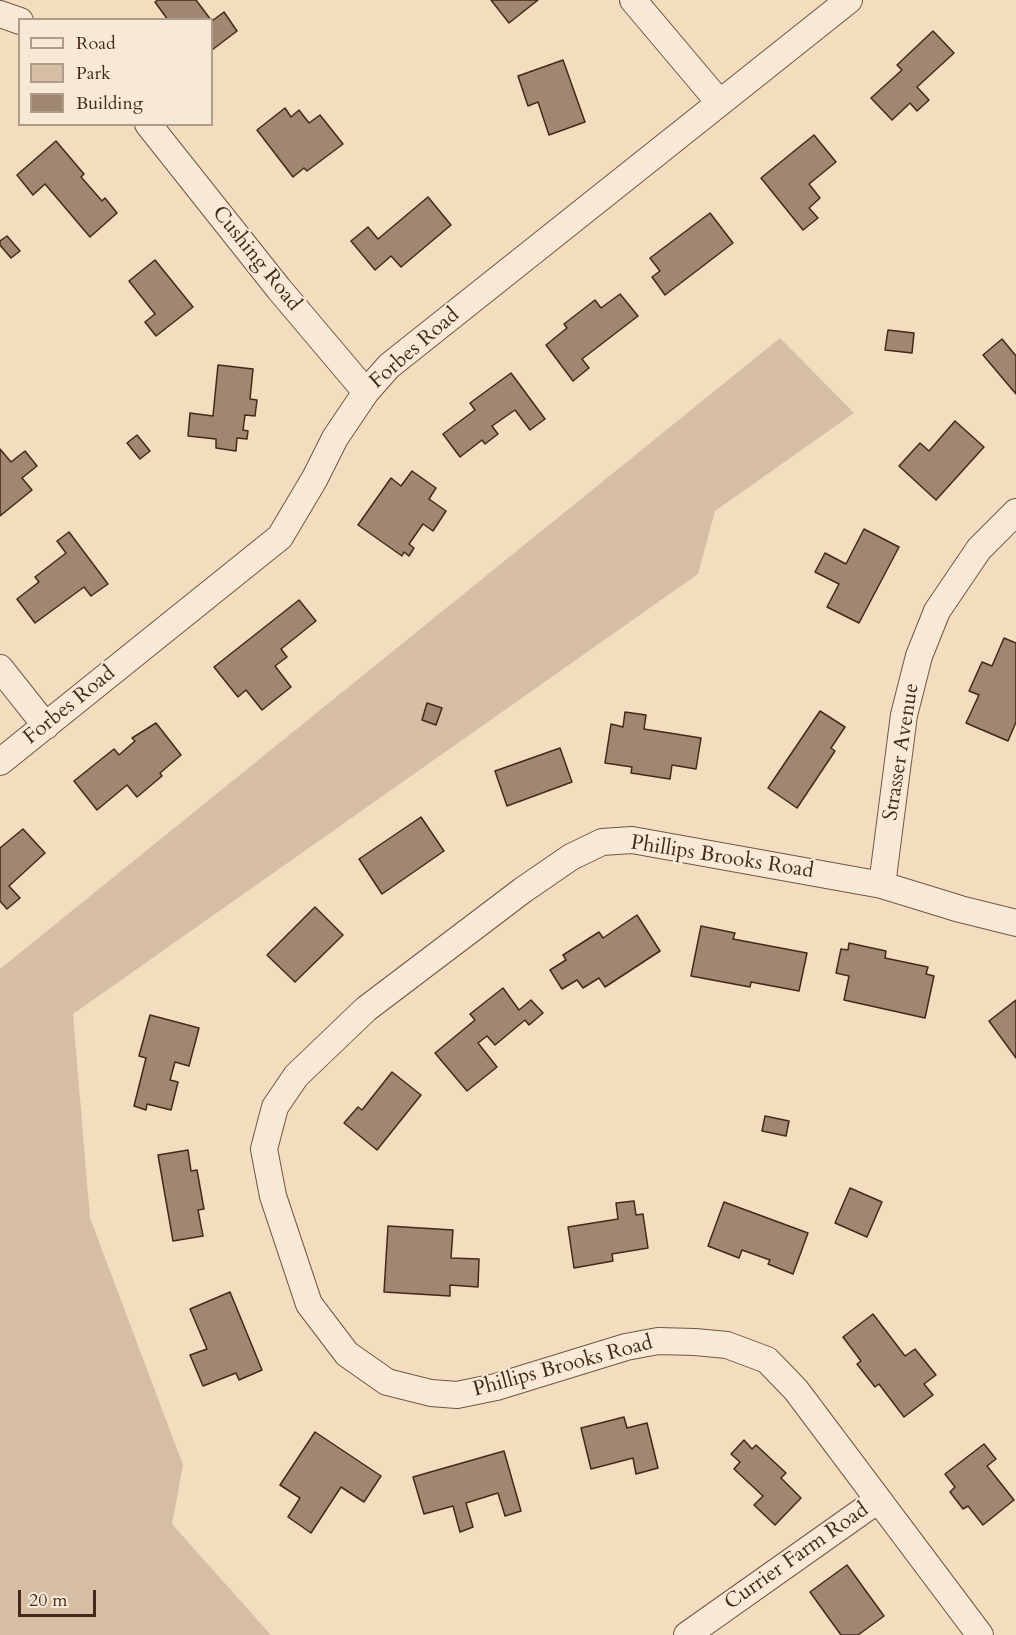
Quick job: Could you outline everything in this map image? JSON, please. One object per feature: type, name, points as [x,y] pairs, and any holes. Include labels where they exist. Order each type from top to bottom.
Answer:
[{"type":"street","points":[[633,0],[719,102]]},
{"type":"street","name":"Forbes Road","points":[[0,762],[280,537],[315,478],[335,438],[366,392],[389,366],[849,0]]},
{"type":"street","points":[[0,14],[18,20]]},
{"type":"street","name":"Cushing Road","points":[[150,126],[279,289],[366,392]]},
{"type":"street","name":"Strasser Avenue","points":[[882,885],[904,715],[919,656],[937,611],[979,549],[1016,512]]},
{"type":"street","points":[[0,668],[46,726]]},
{"type":"street","name":"Phillips Brooks Road","points":[[882,885],[632,840],[602,842],[571,857],[523,890],[366,1009],[296,1076],[275,1107],[264,1149],[273,1196],[309,1304],[347,1354],[387,1382],[431,1393],[457,1395],[496,1387],[637,1345],[658,1341],[727,1345],[767,1360],[796,1389],[980,1635]]},
{"type":"street","points":[[882,885],[960,909],[1016,923]]},
{"type":"street","name":"Currier Farm Road","points":[[687,1635],[878,1500]]},
{"type":"green space","points":[[780,338],[854,413],[715,511],[698,574],[73,1014],[90,1218],[183,1465],[172,1524],[271,1635],[0,1635],[0,969]]},
{"type":"building","points":[[158,0],[196,0],[210,18],[167,18],[155,2]]},
{"type":"building","points":[[491,0],[538,0],[509,23]]},
{"type":"building","points":[[224,12],[237,31],[213,49],[213,20]]},
{"type":"building","points":[[933,31],[954,53],[917,87],[929,100],[917,111],[910,103],[892,120],[871,98],[902,70],[897,65]]},
{"type":"building","points":[[563,60],[585,122],[549,135],[538,102],[528,106],[518,76]]},
{"type":"building","points":[[285,108],[291,117],[299,110],[309,123],[320,115],[343,144],[307,171],[304,168],[293,177],[257,130]]},
{"type":"building","points":[[814,135],[836,162],[809,184],[820,198],[809,208],[818,218],[803,230],[761,178]]},
{"type":"building","points":[[56,141],[84,174],[81,177],[102,201],[105,198],[117,213],[90,237],[45,184],[33,195],[17,175]]},
{"type":"building","points":[[428,197],[451,225],[401,267],[391,256],[375,270],[351,241],[368,227],[378,239]]},
{"type":"building","points":[[710,213],[733,243],[665,295],[652,277],[660,271],[650,258]]},
{"type":"building","points":[[7,236],[20,251],[11,258],[0,245],[0,241]]},
{"type":"building","points":[[155,260],[193,307],[156,336],[145,322],[155,314],[129,281]]},
{"type":"building","points":[[620,294],[638,316],[582,359],[589,368],[573,381],[546,345],[567,328],[564,324],[595,300],[601,308]]},
{"type":"building","points":[[888,330],[914,333],[912,353],[885,350]]},
{"type":"building","points":[[1002,339],[1016,356],[1016,394],[983,355]]},
{"type":"building","points":[[218,365],[253,369],[250,399],[257,400],[255,416],[245,415],[243,430],[248,431],[247,439],[237,438],[236,451],[216,448],[216,439],[188,436],[190,413],[213,416]]},
{"type":"building","points":[[511,373],[545,419],[530,430],[515,410],[492,426],[498,434],[485,444],[482,440],[460,457],[443,434],[475,410],[470,403]]},
{"type":"building","points":[[955,421],[984,447],[936,500],[899,466],[920,443],[929,451]]},
{"type":"building","points":[[137,435],[150,451],[140,459],[127,443]]},
{"type":"building","points":[[0,449],[11,462],[25,451],[37,466],[22,478],[32,490],[0,516]]},
{"type":"building","points":[[412,471],[436,488],[429,499],[446,511],[433,531],[423,524],[409,544],[414,548],[409,556],[404,552],[402,556],[358,525],[391,478],[401,486]]},
{"type":"building","points":[[864,529],[899,547],[859,623],[827,607],[839,584],[815,572],[825,553],[846,564]]},
{"type":"building","points":[[69,532],[108,584],[91,596],[84,587],[35,623],[17,599],[39,582],[35,577],[66,553],[57,541]]},
{"type":"building","points":[[299,600],[316,621],[281,649],[287,657],[275,666],[291,687],[262,710],[246,690],[238,697],[214,667]]},
{"type":"building","points":[[1004,638],[1016,643],[1016,722],[1008,741],[966,723],[979,695],[969,691],[982,662],[992,666]]},
{"type":"building","points":[[427,703],[442,708],[436,725],[422,720]]},
{"type":"building","points":[[820,711],[845,727],[831,748],[835,751],[797,808],[768,788]]},
{"type":"building","points":[[625,712],[646,715],[644,729],[701,738],[696,769],[672,765],[670,779],[631,773],[632,767],[605,763],[611,724],[623,727]]},
{"type":"building","points":[[156,723],[181,755],[160,773],[162,776],[137,797],[127,785],[97,810],[74,781],[114,749],[119,755],[135,741],[132,738]]},
{"type":"building","points":[[560,748],[572,782],[507,806],[495,771]]},
{"type":"building","points":[[421,817],[444,851],[382,894],[359,859]]},
{"type":"building","points":[[23,829],[45,853],[9,886],[20,898],[7,909],[0,901],[0,848]]},
{"type":"building","points":[[315,907],[343,935],[295,982],[267,955]]},
{"type":"building","points":[[637,915],[660,951],[605,987],[599,978],[583,988],[577,980],[562,989],[550,970],[566,960],[563,955],[599,932],[603,938]]},
{"type":"building","points":[[701,926],[735,933],[733,939],[807,953],[799,991],[751,982],[750,987],[691,976]]},
{"type":"building","points":[[849,943],[886,951],[885,958],[928,967],[926,974],[934,976],[925,1018],[844,1000],[849,976],[836,973],[841,949],[848,950]]},
{"type":"building","points":[[503,988],[519,1010],[531,1000],[543,1013],[529,1025],[525,1020],[495,1045],[487,1036],[478,1043],[497,1067],[467,1091],[435,1053],[475,1020],[470,1014]]},
{"type":"building","points":[[1016,1000],[1016,1058],[989,1021]]},
{"type":"building","points":[[150,1015],[199,1028],[189,1066],[175,1062],[170,1080],[178,1082],[171,1110],[147,1104],[146,1110],[134,1106],[146,1058],[139,1056]]},
{"type":"building","points":[[392,1072],[421,1095],[377,1150],[344,1123],[358,1107],[362,1110]]},
{"type":"building","points":[[765,1116],[789,1121],[786,1136],[762,1131]]},
{"type":"building","points":[[188,1150],[191,1171],[197,1170],[204,1209],[198,1210],[203,1236],[173,1241],[158,1155]]},
{"type":"building","points":[[850,1188],[882,1202],[867,1237],[835,1223]]},
{"type":"building","points":[[634,1201],[636,1215],[643,1214],[648,1248],[612,1254],[613,1261],[574,1268],[568,1227],[618,1219],[616,1203]]},
{"type":"building","points":[[724,1202],[808,1233],[793,1274],[768,1264],[770,1260],[742,1250],[739,1258],[708,1246]]},
{"type":"building","points":[[388,1226],[453,1230],[451,1258],[479,1259],[478,1287],[450,1285],[450,1296],[384,1292]]},
{"type":"building","points":[[230,1292],[262,1370],[239,1380],[236,1373],[203,1386],[190,1355],[207,1349],[190,1309]]},
{"type":"building","points":[[873,1314],[905,1356],[915,1349],[936,1375],[924,1384],[933,1395],[904,1417],[879,1384],[875,1387],[857,1364],[861,1361],[843,1337]]},
{"type":"building","points":[[624,1417],[627,1428],[647,1423],[658,1468],[636,1474],[633,1458],[591,1469],[581,1428]]},
{"type":"building","points":[[315,1432],[381,1476],[364,1502],[341,1487],[311,1533],[288,1517],[300,1498],[280,1485]]},
{"type":"building","points":[[744,1440],[752,1449],[756,1445],[786,1473],[781,1478],[801,1498],[775,1525],[754,1505],[763,1496],[734,1469],[740,1462],[731,1454]]},
{"type":"building","points":[[984,1444],[996,1459],[987,1466],[1014,1500],[983,1525],[968,1506],[963,1509],[950,1492],[955,1487],[945,1474]]},
{"type":"building","points":[[504,1451],[521,1511],[505,1516],[498,1493],[466,1503],[473,1527],[460,1532],[453,1506],[424,1514],[413,1477]]},
{"type":"building","points":[[847,1565],[884,1616],[858,1635],[841,1635],[810,1592]]}]
